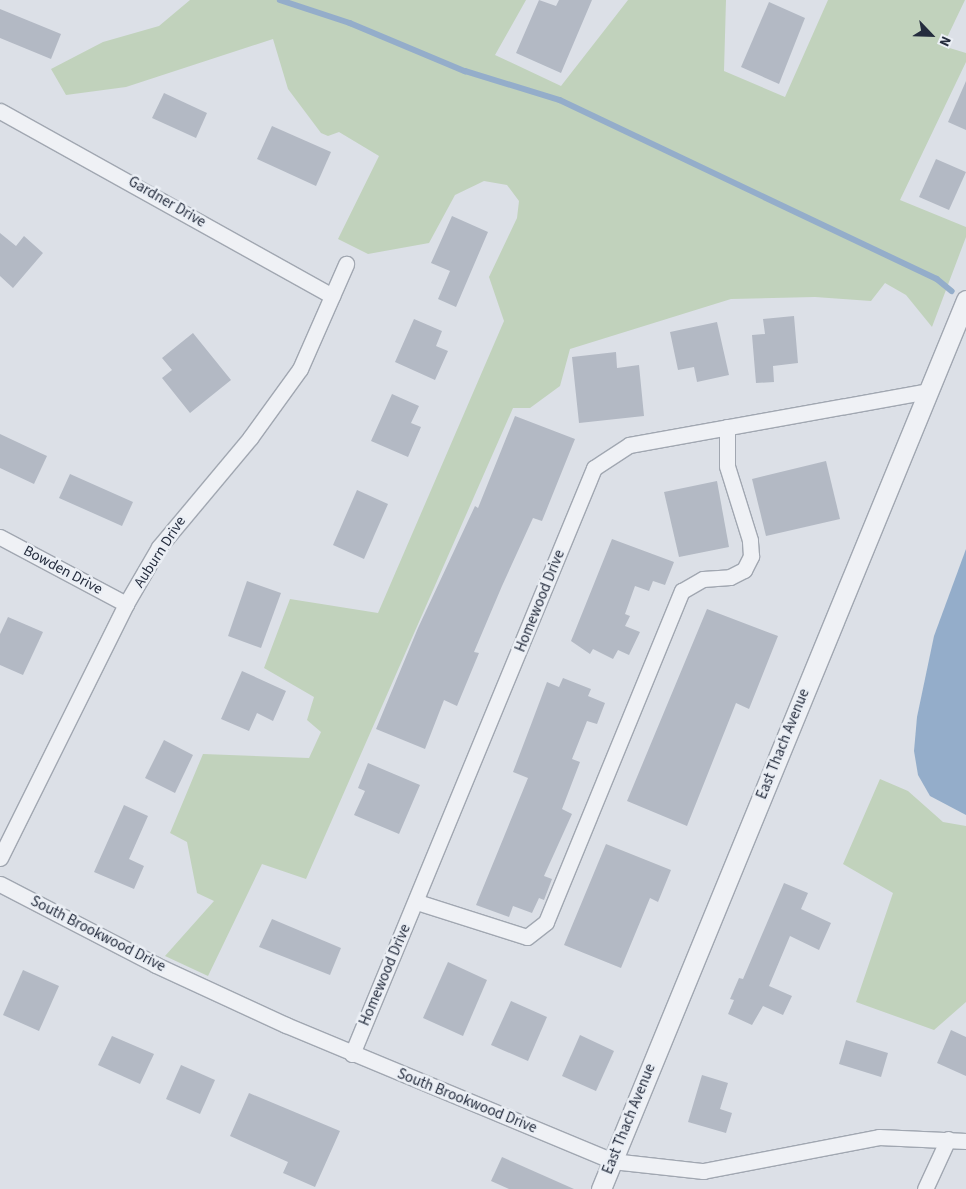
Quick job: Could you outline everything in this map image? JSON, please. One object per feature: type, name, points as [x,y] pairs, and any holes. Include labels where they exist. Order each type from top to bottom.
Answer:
[{"type":"street","name":"Gardner Drive","points":[[0,112],[332,296]]},
{"type":"street","name":"Auburn Drive","points":[[0,858],[126,604],[159,547],[250,438],[300,369],[346,264]]},
{"type":"street","name":"East Thach Avenue","points":[[601,1189],[966,300]]},
{"type":"street","name":"Homewood Drive","points":[[352,1054],[417,902],[594,468],[629,445],[929,390]]},
{"type":"street","points":[[417,902],[528,937],[546,922],[682,591],[703,579],[737,574],[744,570],[750,556],[750,540],[727,466],[727,427]]},
{"type":"street","name":"Bowden Drive","points":[[0,537],[126,604]]},
{"type":"street","name":"South Brookwood Drive","points":[[0,884],[156,965],[352,1054],[612,1161],[703,1171],[879,1137],[966,1141]]},
{"type":"street","points":[[925,1189],[948,1139]]},
{"type":"green space","points":[[190,0],[526,0],[495,55],[561,86],[628,0],[726,0],[724,71],[785,97],[828,0],[965,0],[943,46],[966,53],[966,62],[900,200],[966,227],[966,237],[932,327],[906,295],[885,283],[871,301],[815,297],[731,299],[570,349],[560,386],[530,408],[513,408],[306,879],[262,864],[208,976],[165,956],[214,901],[197,893],[187,842],[170,833],[203,754],[309,758],[321,732],[307,720],[314,697],[264,668],[290,599],[378,613],[504,321],[489,277],[517,218],[519,201],[507,185],[484,181],[455,195],[429,243],[368,254],[338,239],[379,156],[339,132],[328,136],[321,133],[288,89],[273,39],[126,87],[66,95],[51,69],[103,42],[159,26]]},
{"type":"green space","points":[[880,779],[908,791],[943,822],[966,826],[966,1002],[934,1030],[856,1002],[893,893],[843,864]]},
{"type":"water","points":[[966,549],[966,815],[930,796],[918,775],[914,751],[917,717],[934,636]]},
{"type":"building","points":[[539,0],[556,6],[559,0],[592,0],[561,73],[516,53]]},
{"type":"building","points":[[769,2],[805,18],[779,84],[741,67]]},
{"type":"building","points":[[0,9],[61,34],[51,59],[0,38]]},
{"type":"building","points":[[966,81],[966,130],[948,122]]},
{"type":"building","points":[[164,93],[207,113],[196,138],[152,118]]},
{"type":"building","points":[[272,126],[331,152],[316,186],[257,159]]},
{"type":"building","points":[[936,159],[966,172],[949,210],[919,197]]},
{"type":"building","points":[[452,216],[488,232],[456,307],[438,299],[450,271],[431,263]]},
{"type":"building","points":[[0,233],[16,246],[24,236],[43,253],[13,288],[0,276]]},
{"type":"building","points":[[794,316],[798,363],[773,366],[774,382],[756,383],[752,335],[765,334],[763,319]]},
{"type":"building","points":[[414,319],[442,331],[436,346],[448,351],[435,380],[395,362]]},
{"type":"building","points":[[717,322],[729,375],[697,382],[694,367],[678,370],[670,332]]},
{"type":"building","points":[[193,333],[231,380],[190,413],[162,378],[172,370],[162,358]]},
{"type":"building","points":[[616,352],[617,368],[639,365],[644,416],[579,423],[572,357]]},
{"type":"building","points":[[392,394],[419,406],[411,423],[421,427],[408,457],[371,441]]},
{"type":"building","points":[[515,416],[575,439],[542,521],[533,518],[502,586],[474,652],[479,653],[457,706],[444,700],[425,749],[376,729],[418,628],[475,506],[478,508]]},
{"type":"building","points":[[0,434],[47,456],[34,484],[0,468]]},
{"type":"building","points":[[826,461],[840,519],[766,536],[752,479]]},
{"type":"building","points":[[70,474],[133,502],[122,526],[59,498]]},
{"type":"building","points":[[717,481],[729,547],[679,557],[664,492]]},
{"type":"building","points":[[357,490],[388,504],[364,559],[333,545]]},
{"type":"building","points":[[612,539],[674,562],[665,585],[653,581],[649,591],[635,586],[625,614],[630,616],[625,626],[640,632],[629,655],[618,650],[613,659],[593,649],[590,654],[571,641]]},
{"type":"building","points":[[247,581],[281,593],[261,648],[228,636]]},
{"type":"building","points":[[707,609],[778,636],[749,709],[736,703],[687,826],[627,801]]},
{"type":"building","points":[[8,617],[43,632],[23,675],[0,665],[0,634]]},
{"type":"building","points":[[242,671],[286,691],[273,721],[257,713],[249,731],[221,719]]},
{"type":"building","points":[[563,678],[591,689],[588,696],[605,703],[597,724],[587,721],[572,759],[580,762],[562,809],[572,814],[544,876],[552,879],[544,900],[539,898],[532,913],[513,906],[509,917],[476,905],[528,778],[513,772],[547,682],[559,687]]},
{"type":"building","points":[[164,740],[193,755],[175,793],[145,778]]},
{"type":"building","points":[[368,763],[420,785],[399,834],[354,815],[365,791],[358,788]]},
{"type":"building","points":[[124,805],[148,816],[129,859],[144,866],[134,889],[94,872]]},
{"type":"building","points":[[606,844],[671,870],[658,902],[650,898],[621,968],[564,945]]},
{"type":"building","points":[[784,883],[808,893],[801,909],[831,923],[819,950],[790,936],[769,986],[792,996],[783,1015],[763,1006],[752,1025],[728,1014],[734,1000],[730,999],[739,978],[743,979]]},
{"type":"building","points":[[272,919],[341,948],[330,975],[259,947]]},
{"type":"building","points":[[448,962],[487,980],[463,1036],[423,1018]]},
{"type":"building","points":[[23,970],[59,986],[39,1031],[3,1015]]},
{"type":"building","points":[[511,1001],[547,1017],[528,1061],[491,1045]]},
{"type":"building","points":[[951,1030],[966,1037],[966,1076],[937,1063]]},
{"type":"building","points":[[580,1035],[614,1051],[596,1091],[562,1076]]},
{"type":"building","points":[[112,1036],[154,1054],[140,1084],[98,1065]]},
{"type":"building","points":[[846,1040],[888,1053],[881,1077],[839,1064]]},
{"type":"building","points":[[181,1065],[215,1080],[200,1114],[166,1099]]},
{"type":"building","points":[[702,1075],[728,1083],[720,1109],[732,1113],[726,1133],[688,1122]]},
{"type":"building","points":[[249,1093],[340,1131],[315,1187],[283,1173],[288,1162],[230,1136]]},
{"type":"building","points":[[502,1157],[574,1189],[509,1189],[491,1181]]},
{"type":"waterway","points":[[280,0],[350,23],[465,71],[560,100],[937,279],[952,291]]}]
